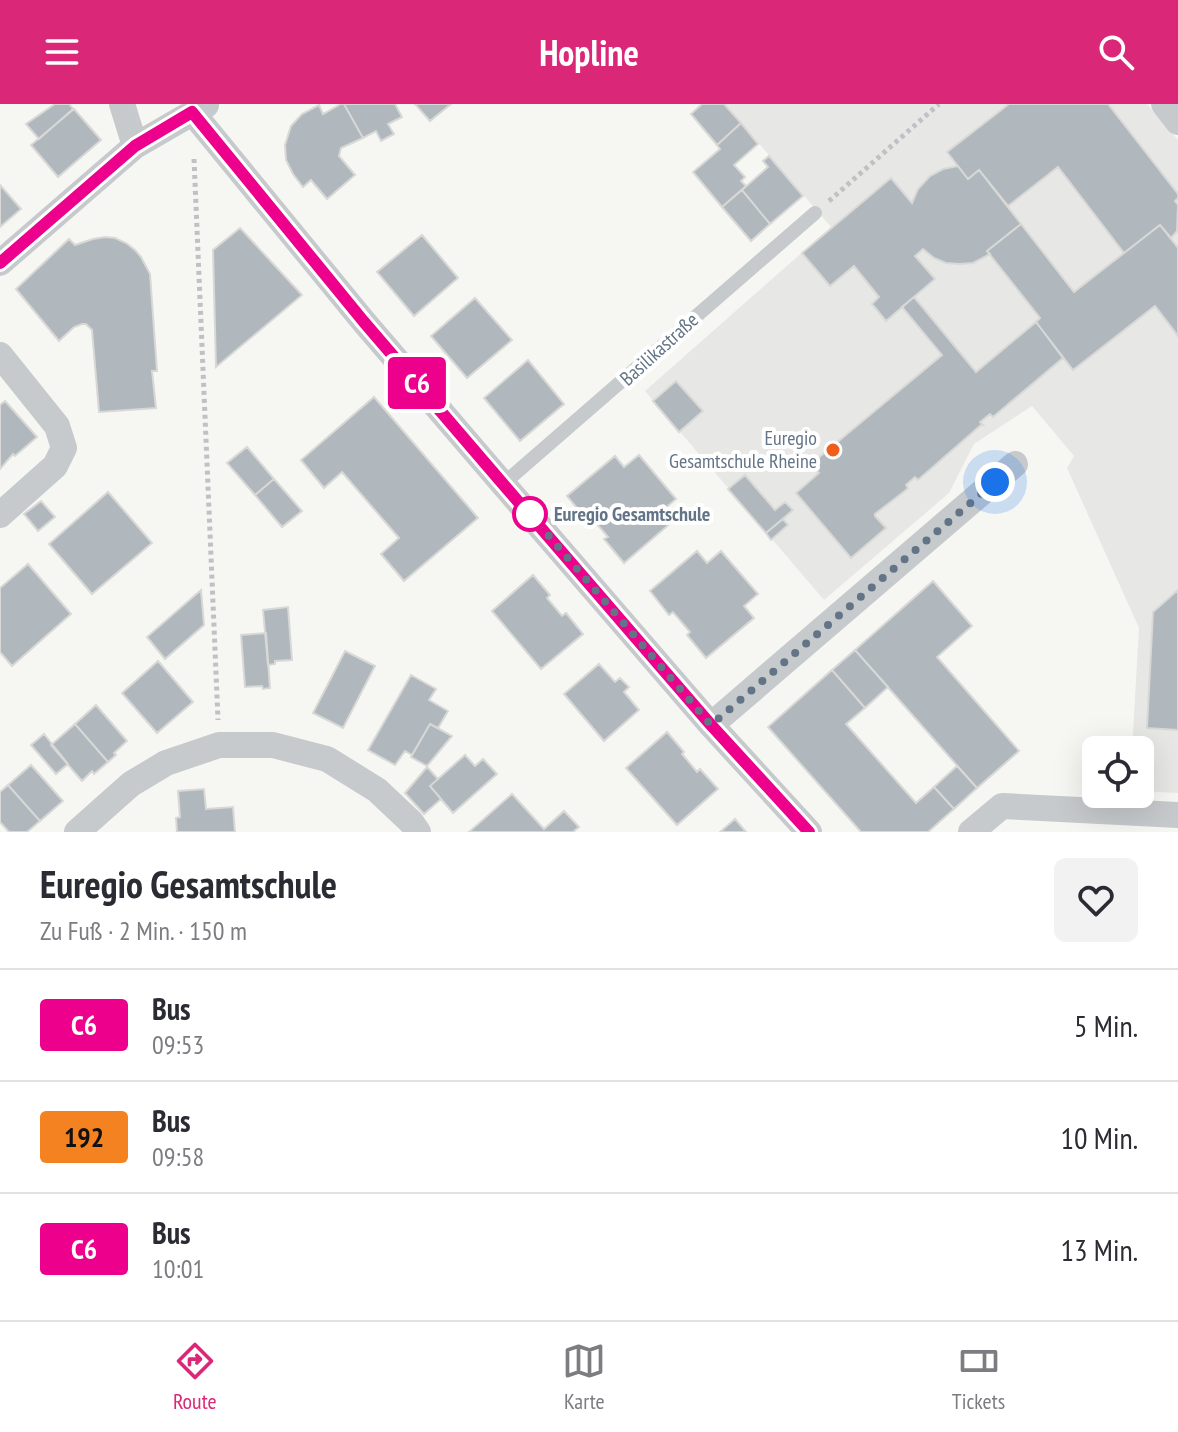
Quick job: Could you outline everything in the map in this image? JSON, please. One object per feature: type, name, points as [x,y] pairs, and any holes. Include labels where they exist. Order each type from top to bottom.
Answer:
[{"type":"street","points":[[122,104],[135,146]]},
{"type":"street","points":[[1164,104],[1178,122]]},
{"type":"street","points":[[0,263],[135,146],[200,108],[364,322],[711,725],[809,832]]},
{"type":"street","points":[[0,355],[57,426],[64,448],[55,466],[0,515]]},
{"type":"street","points":[[711,725],[1015,464]]},
{"type":"street","points":[[77,832],[131,784],[166,763],[219,745],[273,745],[327,759],[377,790],[418,832]]},
{"type":"street","points":[[971,832],[1002,806],[1178,815]]},
{"type":"lane","name":"Basilikastraße","points":[[503,484],[815,213]]},
{"type":"path","points":[[815,213],[939,104]]},
{"type":"path","points":[[194,159],[219,745]]},
{"type":"shaded area","name":"Euregio Gesamtschule Rheine","points":[[725,104],[1147,104],[1178,140],[1178,793],[1154,792],[1154,736],[1133,736],[1139,628],[1067,468],[1074,456],[1032,406],[974,444],[949,493],[824,600],[645,391],[831,227]]},
{"type":"building","points":[[55,104],[69,104],[73,109],[39,139],[26,124]]},
{"type":"building","points":[[344,104],[363,138],[341,148],[339,156],[355,175],[327,199],[311,180],[303,187],[286,160],[285,145],[291,126],[302,114],[319,105],[323,114]]},
{"type":"building","points":[[344,104],[395,104],[402,117],[388,124],[394,134],[381,141],[376,131],[363,138]]},
{"type":"building","points":[[415,104],[451,104],[430,121]]},
{"type":"building","points":[[702,104],[724,104],[741,123],[717,145],[691,114]]},
{"type":"building","points":[[1009,104],[1108,104],[1178,194],[1175,201],[1178,205],[1177,231],[1171,238],[1160,225],[1124,253],[1058,167],[1008,206],[979,170],[968,179],[947,152]]},
{"type":"building","points":[[74,109],[101,140],[58,177],[31,145]]},
{"type":"building","points":[[741,123],[758,144],[734,165],[745,177],[741,181],[746,186],[722,207],[693,172],[720,149],[717,145]]},
{"type":"building","points":[[769,156],[803,196],[770,224],[742,190],[768,167],[763,161]]},
{"type":"building","points":[[958,166],[968,179],[979,170],[1021,224],[987,251],[990,254],[973,263],[946,263],[923,249],[915,256],[935,279],[886,321],[872,304],[879,297],[854,266],[830,286],[802,253],[891,178],[912,203],[918,189],[930,176]]},
{"type":"building","points":[[0,185],[21,209],[0,227]]},
{"type":"building","points":[[742,190],[770,224],[751,241],[722,207]]},
{"type":"building","points":[[1021,224],[1074,292],[1160,225],[1178,248],[1178,336],[1155,306],[1073,370],[1036,322],[1040,318],[987,251]]},
{"type":"building","points":[[240,228],[302,295],[216,367],[213,250]]},
{"type":"building","points":[[422,235],[458,278],[414,316],[377,272]]},
{"type":"building","points":[[105,237],[115,238],[135,250],[150,274],[157,371],[152,371],[156,408],[99,412],[92,330],[82,324],[59,341],[16,289],[69,239],[75,245]]},
{"type":"building","points":[[914,297],[976,372],[1036,322],[1063,358],[993,417],[990,414],[980,422],[983,425],[918,480],[915,477],[906,485],[906,490],[875,514],[886,528],[851,558],[796,493],[819,473],[811,464],[942,355],[902,307]]},
{"type":"building","points":[[475,298],[512,340],[467,378],[431,336]]},
{"type":"building","points":[[528,360],[564,404],[520,441],[484,398]]},
{"type":"building","points":[[676,381],[703,411],[679,432],[653,401]]},
{"type":"building","points":[[374,397],[478,518],[404,581],[381,554],[399,538],[342,472],[324,488],[301,460]]},
{"type":"building","points":[[5,401],[37,437],[15,456],[13,454],[0,469],[0,405]]},
{"type":"building","points":[[247,447],[274,479],[255,495],[227,463]]},
{"type":"building","points":[[639,455],[676,499],[662,511],[672,522],[624,563],[591,517],[587,520],[567,496],[615,456],[624,467]]},
{"type":"building","points":[[745,475],[775,510],[785,502],[793,510],[766,533],[728,489]]},
{"type":"building","points":[[274,479],[302,511],[282,527],[255,495]]},
{"type":"building","points":[[108,492],[152,543],[92,594],[49,544]]},
{"type":"building","points":[[41,501],[55,517],[38,531],[24,514]]},
{"type":"building","points":[[783,519],[788,525],[771,540],[766,533]]},
{"type":"building","points":[[697,551],[707,563],[721,551],[758,594],[744,606],[754,618],[706,658],[687,635],[690,632],[673,612],[669,615],[650,591]]},
{"type":"building","points":[[28,564],[71,614],[12,666],[0,652],[0,588]]},
{"type":"building","points":[[533,575],[562,616],[566,613],[583,634],[541,669],[492,611]]},
{"type":"building","points":[[933,581],[972,626],[937,657],[1019,751],[977,788],[855,650]]},
{"type":"building","points":[[201,590],[204,625],[165,659],[147,637]]},
{"type":"building","points":[[1178,590],[1178,730],[1147,728],[1153,612]]},
{"type":"building","points":[[288,607],[292,660],[275,661],[275,664],[268,665],[263,610]]},
{"type":"building","points":[[266,633],[270,688],[245,687],[241,635]]},
{"type":"building","points":[[855,650],[888,687],[865,708],[832,670]]},
{"type":"building","points":[[345,651],[375,666],[343,728],[313,713]]},
{"type":"building","points":[[158,661],[193,702],[157,733],[122,693]]},
{"type":"building","points":[[599,664],[615,682],[620,678],[629,687],[624,692],[639,710],[604,741],[564,694]]},
{"type":"building","points":[[832,670],[865,708],[846,724],[916,803],[934,787],[954,809],[928,832],[861,832],[768,727]]},
{"type":"building","points":[[411,675],[436,689],[429,700],[448,711],[438,728],[430,724],[412,755],[405,751],[395,765],[368,750]]},
{"type":"building","points":[[96,705],[127,741],[108,762],[75,724]]},
{"type":"building","points":[[75,724],[108,762],[82,781],[51,745]]},
{"type":"building","points":[[430,724],[452,736],[427,766],[411,757]]},
{"type":"building","points":[[667,732],[697,772],[700,769],[718,789],[677,825],[626,768]]},
{"type":"building","points":[[44,734],[68,764],[56,774],[31,745]]},
{"type":"building","points":[[465,755],[475,766],[483,759],[497,774],[453,813],[430,786]]},
{"type":"building","points":[[31,765],[63,801],[40,821],[8,785]]},
{"type":"building","points":[[957,766],[977,788],[954,809],[934,787]]},
{"type":"building","points":[[427,767],[438,779],[430,786],[441,799],[424,814],[405,793]]},
{"type":"building","points":[[8,785],[40,821],[27,832],[9,832],[0,822],[0,792]]},
{"type":"building","points":[[204,789],[206,809],[233,807],[235,832],[177,832],[176,818],[180,817],[178,791]]},
{"type":"building","points":[[512,794],[544,829],[564,811],[579,827],[573,832],[469,832]]},
{"type":"building","points":[[735,819],[746,832],[720,832]]},
{"type":"bus line","name":"C6","points":[[0,263],[135,146],[192,112],[364,322],[711,725],[809,832]]},
{"type":"place","name":"Euregio Gesamtschule Rheine","points":[[833,450]]},
{"type":"place","name":"Euregio Gesamtschule","points":[[530,514]]},
{"type":"route","points":[[530,514],[711,725],[995,482]]}]
